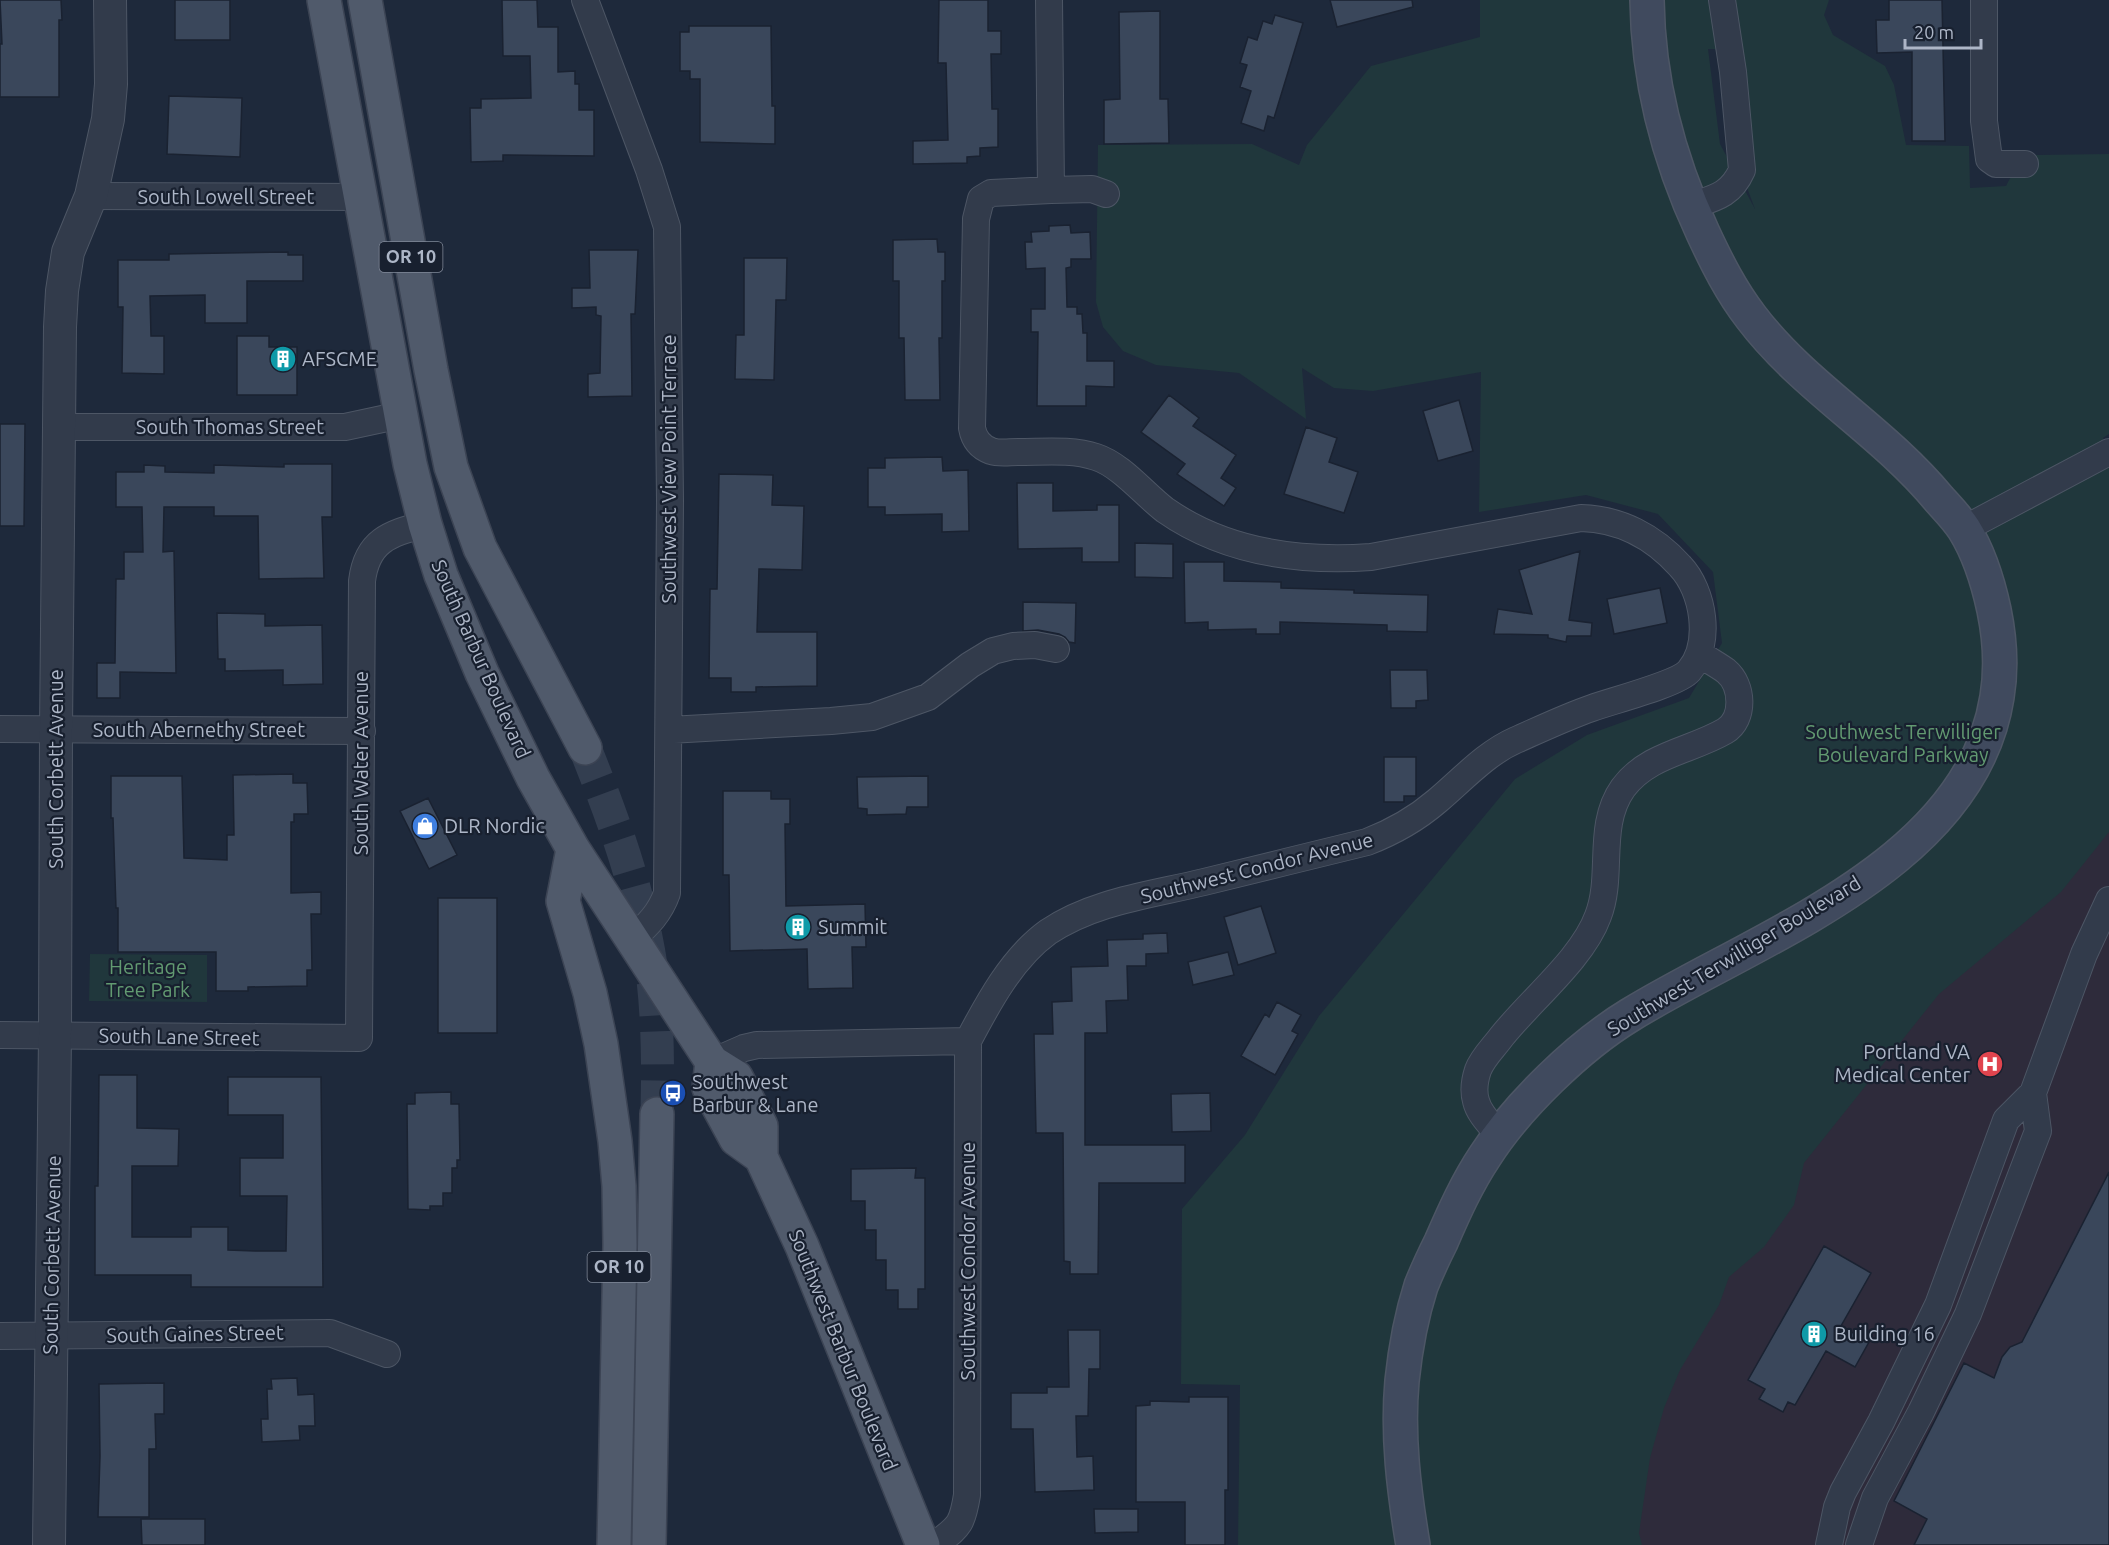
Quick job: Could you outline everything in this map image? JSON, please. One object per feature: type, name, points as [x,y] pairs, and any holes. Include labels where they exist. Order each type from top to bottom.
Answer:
[{"type":"main road","name":"South Barbur Boulevard","points":[[324,0],[401,415],[425,524],[441,574],[482,673],[533,778],[573,849],[712,1062]]},
{"type":"main road","name":"OR 10","points":[[365,0],[431,370],[452,467],[480,548],[585,748]]},
{"type":"main road","name":"Southwest Terwilliger Boulevard","points":[[1413,1545],[1402,1480],[1401,1434],[1402,1381],[1409,1340],[1421,1287],[1443,1236],[1461,1197],[1499,1135],[1560,1070],[1602,1034],[1628,1016],[1823,908],[1882,868],[1905,849],[1950,802],[1971,770],[1988,734],[1997,697],[2000,660],[1999,634],[1989,587],[1964,529],[1923,478],[1871,429],[1791,361],[1754,321],[1719,267],[1674,164],[1659,113],[1651,55],[1647,0]]},
{"type":"main road","name":"OR 10","points":[[573,849],[563,901],[590,993],[610,1096],[619,1186],[620,1245],[614,1545]]},
{"type":"main road","name":"Southwest Barbur Boulevard","points":[[712,1062],[709,1088],[736,1139],[760,1157],[802,1246],[923,1545]]},
{"type":"main road","name":"OR 10","points":[[649,1545],[657,1114]]},
{"type":"street","name":"South Corbett Avenue","points":[[50,1545],[60,327],[64,271],[76,230],[91,196],[103,151],[109,113],[110,0]]},
{"type":"street","name":"Southwest View Point Terrace","points":[[585,0],[649,170],[667,227],[670,501],[667,893],[654,918],[632,939]]},
{"type":"street","points":[[1049,0],[1051,190]]},
{"type":"street","points":[[1691,207],[1730,190],[1737,182],[1742,170],[1733,72],[1722,0]]},
{"type":"street","points":[[1984,0],[1984,121],[1989,159],[1996,164],[2025,164]]},
{"type":"street","points":[[1106,194],[1092,189],[1051,190],[991,194],[981,199],[976,219],[972,428],[973,437],[985,448],[1000,453],[1067,452],[1098,458],[1112,465],[1180,520],[1231,542],[1298,557],[1342,559],[1371,557],[1581,518],[1599,518],[1619,524],[1642,534],[1674,559],[1685,571],[1693,585],[1701,615],[1700,654],[1728,672],[1734,681],[1739,694],[1739,706],[1736,719],[1727,730],[1654,762],[1634,775],[1622,789],[1609,824],[1604,899],[1593,928],[1573,958],[1516,1018],[1478,1069],[1474,1093],[1476,1104],[1499,1135]]},
{"type":"street","name":"South Lowell Street","points":[[91,196],[360,197]]},
{"type":"street","name":"South Thomas Street","points":[[59,427],[345,427],[401,415]]},
{"type":"street","points":[[1964,529],[2109,452]]},
{"type":"street","name":"South Water Avenue","points":[[359,1038],[362,581],[364,564],[371,552],[395,533],[425,524]]},
{"type":"street","points":[[669,730],[872,717],[928,697],[970,665],[993,651],[1013,646],[1035,645],[1056,649]]},
{"type":"street","name":"Southwest Condor Avenue","points":[[935,1545],[958,1527],[965,1510],[967,1495],[968,1041],[992,994],[1025,955],[1048,933],[1092,910],[1367,842],[1393,832],[1435,803],[1474,768],[1507,744],[1591,708],[1686,674],[1700,654]]},
{"type":"street","name":"South Abernethy Street","points":[[0,729],[362,731]]},
{"type":"street","points":[[1829,1545],[1835,1516],[1844,1492],[1938,1305],[2006,1120],[2033,1093],[2084,954],[2109,900]]},
{"type":"street","name":"South Lane Street","points":[[0,1035],[359,1038]]},
{"type":"street","points":[[712,1062],[757,1045],[968,1041]]},
{"type":"street","points":[[1858,1545],[1875,1498],[1927,1401],[1968,1314],[2038,1131],[2033,1093]]},
{"type":"street","name":"South Gaines Street","points":[[0,1336],[330,1333],[387,1354]]},
{"type":"shaded area","name":"Portland VA Medical Center","points":[[2109,719],[2109,1545],[1631,1545],[1652,1399],[1796,1155]]},
{"type":"green space","name":"Southwest Terwilliger Boulevard Parkway","points":[[1480,0],[1829,0],[1824,15],[1833,35],[1885,66],[1894,85],[1906,145],[1969,146],[1970,188],[2006,186],[2019,161],[2037,155],[2109,154],[2109,434],[2103,438],[2109,448],[2109,832],[2061,892],[1939,994],[1804,1163],[1794,1205],[1764,1247],[1729,1277],[1719,1305],[1680,1370],[1664,1408],[1650,1458],[1639,1533],[1642,1545],[1238,1545],[1240,1385],[1181,1384],[1182,1209],[1245,1135],[1319,1016],[1515,779],[1587,735],[1689,698],[1722,643],[1713,572],[1658,514],[1586,495],[1479,512],[1481,372],[1373,391],[1334,388],[1302,368],[1306,419],[1239,373],[1156,365],[1123,351],[1103,327],[1096,302],[1098,145],[1252,144],[1299,165],[1307,145],[1371,66],[1480,37]],"holes":[[[1708,49],[1715,49],[1723,62],[1740,169],[1755,209],[1720,144]]]},
{"type":"green space","name":"Heritage Tree Park","points":[[90,954],[207,955],[207,1002],[89,1001]]},
{"type":"building","points":[[0,0],[61,0],[59,97],[0,97],[0,44],[2,44]]},
{"type":"building","points":[[175,0],[230,0],[230,40],[175,40]]},
{"type":"building","points":[[502,0],[537,0],[538,27],[558,27],[558,72],[575,71],[575,84],[579,84],[579,110],[594,110],[594,156],[503,155],[503,161],[471,162],[470,108],[481,108],[481,99],[531,98],[530,56],[503,56]]},
{"type":"building","points":[[939,0],[988,0],[988,31],[1001,31],[1001,54],[991,54],[992,109],[998,109],[998,147],[980,148],[980,156],[967,157],[967,163],[913,164],[913,141],[948,140],[946,63],[938,63]]},
{"type":"building","points":[[1330,0],[1412,0],[1413,7],[1337,27]]},
{"type":"building","points":[[1889,0],[1942,0],[1945,141],[1912,141],[1912,52],[1877,53],[1876,20],[1889,20]]},
{"type":"building","points":[[1160,11],[1160,99],[1168,99],[1169,143],[1104,144],[1104,100],[1120,99],[1119,12]]},
{"type":"building","points":[[1275,15],[1303,23],[1274,118],[1268,116],[1264,131],[1241,123],[1251,91],[1240,87],[1247,65],[1240,63],[1248,37],[1257,40],[1263,21],[1272,24]]},
{"type":"building","points":[[689,26],[771,26],[775,144],[700,142],[700,79],[690,79],[690,71],[680,71],[680,32],[689,32]]},
{"type":"building","points":[[169,96],[242,98],[240,157],[167,154]]},
{"type":"building","points":[[1070,225],[1071,233],[1090,232],[1091,259],[1071,259],[1071,267],[1066,268],[1067,307],[1077,307],[1077,314],[1082,314],[1083,333],[1087,333],[1087,361],[1114,361],[1114,387],[1086,386],[1086,406],[1037,406],[1038,332],[1031,332],[1031,309],[1045,309],[1045,268],[1026,269],[1025,242],[1032,242],[1031,232],[1049,231],[1049,226]]},
{"type":"building","points":[[937,239],[938,252],[945,252],[945,281],[942,281],[942,338],[939,338],[940,400],[905,400],[904,338],[899,338],[899,281],[893,281],[893,240]]},
{"type":"building","points":[[589,250],[638,250],[635,314],[631,314],[632,396],[588,397],[588,374],[600,373],[601,316],[596,315],[596,307],[572,308],[572,288],[590,288]]},
{"type":"building","points":[[288,252],[288,255],[303,255],[303,281],[247,281],[247,323],[205,323],[205,295],[150,296],[151,336],[164,336],[164,374],[122,373],[123,307],[118,307],[118,260],[169,260],[169,254]]},
{"type":"building","points":[[744,258],[787,258],[786,300],[776,300],[774,380],[735,379],[736,335],[744,335]]},
{"type":"building","points":[[237,336],[269,336],[269,347],[297,347],[297,395],[237,395]]},
{"type":"building","points":[[1169,395],[1199,418],[1193,426],[1236,455],[1221,478],[1236,488],[1224,506],[1177,474],[1185,464],[1141,432]]},
{"type":"building","points":[[1459,400],[1473,451],[1438,461],[1423,411]]},
{"type":"building","points":[[0,424],[25,424],[24,526],[0,526]]},
{"type":"building","points":[[1306,427],[1337,438],[1329,462],[1358,472],[1344,513],[1284,494]]},
{"type":"building","points":[[942,457],[943,471],[968,470],[969,531],[942,532],[942,514],[885,515],[885,507],[868,507],[868,468],[885,468],[885,458]]},
{"type":"building","points":[[284,464],[332,464],[332,517],[322,517],[324,578],[259,579],[258,516],[214,516],[214,507],[164,507],[163,552],[174,551],[176,673],[120,672],[120,698],[97,698],[97,663],[115,663],[116,579],[124,579],[124,552],[143,552],[142,507],[116,507],[116,472],[144,472],[144,465],[165,466],[165,472],[214,473],[214,465],[284,467]]},
{"type":"building","points":[[719,474],[773,475],[772,505],[804,506],[802,570],[759,569],[757,632],[817,632],[817,686],[756,687],[756,692],[731,692],[731,678],[709,678],[710,589],[717,589]]},
{"type":"building","points":[[1017,483],[1053,483],[1053,511],[1097,510],[1097,505],[1119,505],[1119,562],[1082,562],[1082,548],[1018,549]]},
{"type":"building","points":[[1135,543],[1173,544],[1173,578],[1135,577]]},
{"type":"building","points":[[1580,551],[1569,620],[1592,623],[1591,636],[1567,636],[1566,642],[1548,638],[1548,635],[1494,634],[1498,609],[1532,614],[1519,570]]},
{"type":"building","points":[[1184,562],[1224,562],[1224,581],[1281,582],[1281,588],[1428,595],[1427,632],[1387,631],[1387,625],[1280,622],[1280,634],[1256,634],[1256,629],[1208,630],[1208,622],[1185,623]]},
{"type":"building","points":[[1660,588],[1667,623],[1614,634],[1607,599]]},
{"type":"building","points":[[1023,602],[1076,603],[1075,643],[1069,642],[1059,634],[1038,630],[1023,631]]},
{"type":"building","points":[[217,613],[265,614],[265,626],[322,625],[323,684],[283,685],[283,670],[225,671],[225,659],[218,659]]},
{"type":"building","points":[[1390,670],[1427,670],[1428,700],[1416,701],[1416,708],[1391,708]]},
{"type":"building","points":[[1384,757],[1416,757],[1416,796],[1404,796],[1404,802],[1384,802]]},
{"type":"building","points":[[293,774],[293,783],[307,783],[308,814],[294,814],[294,822],[291,822],[291,893],[321,892],[321,914],[311,914],[312,970],[307,970],[307,986],[248,987],[248,991],[216,991],[216,952],[118,952],[111,776],[182,776],[184,858],[227,860],[227,835],[234,835],[233,775]]},
{"type":"building","points":[[928,776],[928,807],[907,807],[906,814],[867,815],[867,809],[858,808],[857,777]]},
{"type":"building","points":[[723,791],[771,791],[771,799],[790,799],[790,824],[785,824],[786,906],[865,904],[866,947],[852,947],[853,988],[808,989],[807,949],[730,951],[729,875],[723,875]]},
{"type":"building","name":"DLR Nordic","points":[[428,798],[457,855],[429,869],[400,811]]},
{"type":"building","points":[[438,898],[497,898],[497,1033],[438,1033]]},
{"type":"building","points":[[1261,906],[1276,953],[1238,965],[1224,917]]},
{"type":"building","points":[[1167,933],[1168,953],[1146,954],[1146,966],[1127,966],[1128,1000],[1106,1001],[1107,1033],[1085,1033],[1085,1145],[1185,1145],[1185,1183],[1099,1183],[1098,1274],[1070,1274],[1070,1262],[1064,1261],[1063,1133],[1036,1133],[1034,1034],[1053,1034],[1052,1002],[1072,1001],[1071,967],[1108,966],[1107,940],[1143,939],[1143,934]]},
{"type":"building","points":[[1228,952],[1234,975],[1193,985],[1188,962]]},
{"type":"building","points":[[1277,1002],[1301,1015],[1292,1031],[1298,1034],[1275,1075],[1241,1056],[1265,1014],[1269,1017]]},
{"type":"building","points":[[99,1075],[137,1075],[137,1128],[179,1129],[178,1166],[132,1166],[132,1237],[191,1237],[191,1227],[228,1227],[228,1250],[255,1251],[286,1251],[287,1196],[240,1196],[240,1158],[283,1158],[283,1115],[228,1115],[228,1077],[321,1077],[323,1287],[191,1287],[191,1275],[95,1275]]},
{"type":"building","points":[[451,1092],[451,1104],[459,1104],[460,1160],[457,1160],[457,1168],[452,1168],[452,1193],[443,1193],[443,1206],[430,1206],[430,1210],[408,1209],[407,1104],[415,1104],[415,1093]]},
{"type":"building","points":[[1210,1093],[1211,1131],[1172,1132],[1171,1094]]},
{"type":"building","points":[[916,1168],[915,1178],[925,1178],[925,1289],[918,1289],[918,1309],[898,1309],[898,1290],[886,1290],[886,1260],[876,1260],[876,1230],[865,1230],[865,1201],[851,1201],[851,1169]]},
{"type":"building","points":[[2109,1172],[2109,1545],[1914,1545],[1927,1519],[1894,1501],[1964,1363],[1994,1378],[2002,1357],[2010,1347],[2022,1342]]},
{"type":"building","name":"Building 16","points":[[1824,1246],[1871,1273],[1841,1326],[1869,1342],[1855,1367],[1826,1351],[1795,1405],[1788,1402],[1783,1412],[1759,1399],[1765,1389],[1748,1380]]},
{"type":"building","points":[[1068,1330],[1100,1330],[1100,1369],[1089,1369],[1088,1416],[1076,1416],[1077,1457],[1093,1456],[1094,1490],[1035,1492],[1033,1429],[1011,1429],[1011,1393],[1047,1393],[1047,1387],[1069,1387]]},
{"type":"building","points":[[297,1378],[298,1395],[314,1394],[315,1426],[299,1426],[300,1440],[262,1442],[261,1419],[268,1419],[267,1389],[272,1389],[271,1379]]},
{"type":"building","points":[[164,1383],[164,1414],[155,1414],[156,1449],[149,1449],[149,1517],[98,1517],[99,1384]]},
{"type":"building","points":[[1189,1397],[1228,1397],[1228,1490],[1225,1490],[1225,1545],[1185,1545],[1185,1502],[1136,1502],[1136,1406],[1150,1405],[1150,1401],[1189,1402]]},
{"type":"building","points":[[1094,1509],[1138,1509],[1138,1532],[1095,1533]]},
{"type":"building","points":[[141,1519],[205,1519],[205,1545],[142,1545]]},
{"type":"tunnel","points":[[585,748],[634,886],[647,943],[654,990],[657,1114]]},
{"type":"place","name":"AFSCME","points":[[283,359]]},
{"type":"place","name":"DLR Nordic","points":[[425,826]]},
{"type":"place","name":"Summit","points":[[798,927]]},
{"type":"place","name":"Portland VA Medical Center","points":[[1990,1064]]},
{"type":"place","name":"Southwest Barbur & Lane","points":[[673,1093]]},
{"type":"place","name":"Building 16","points":[[1814,1334]]}]
